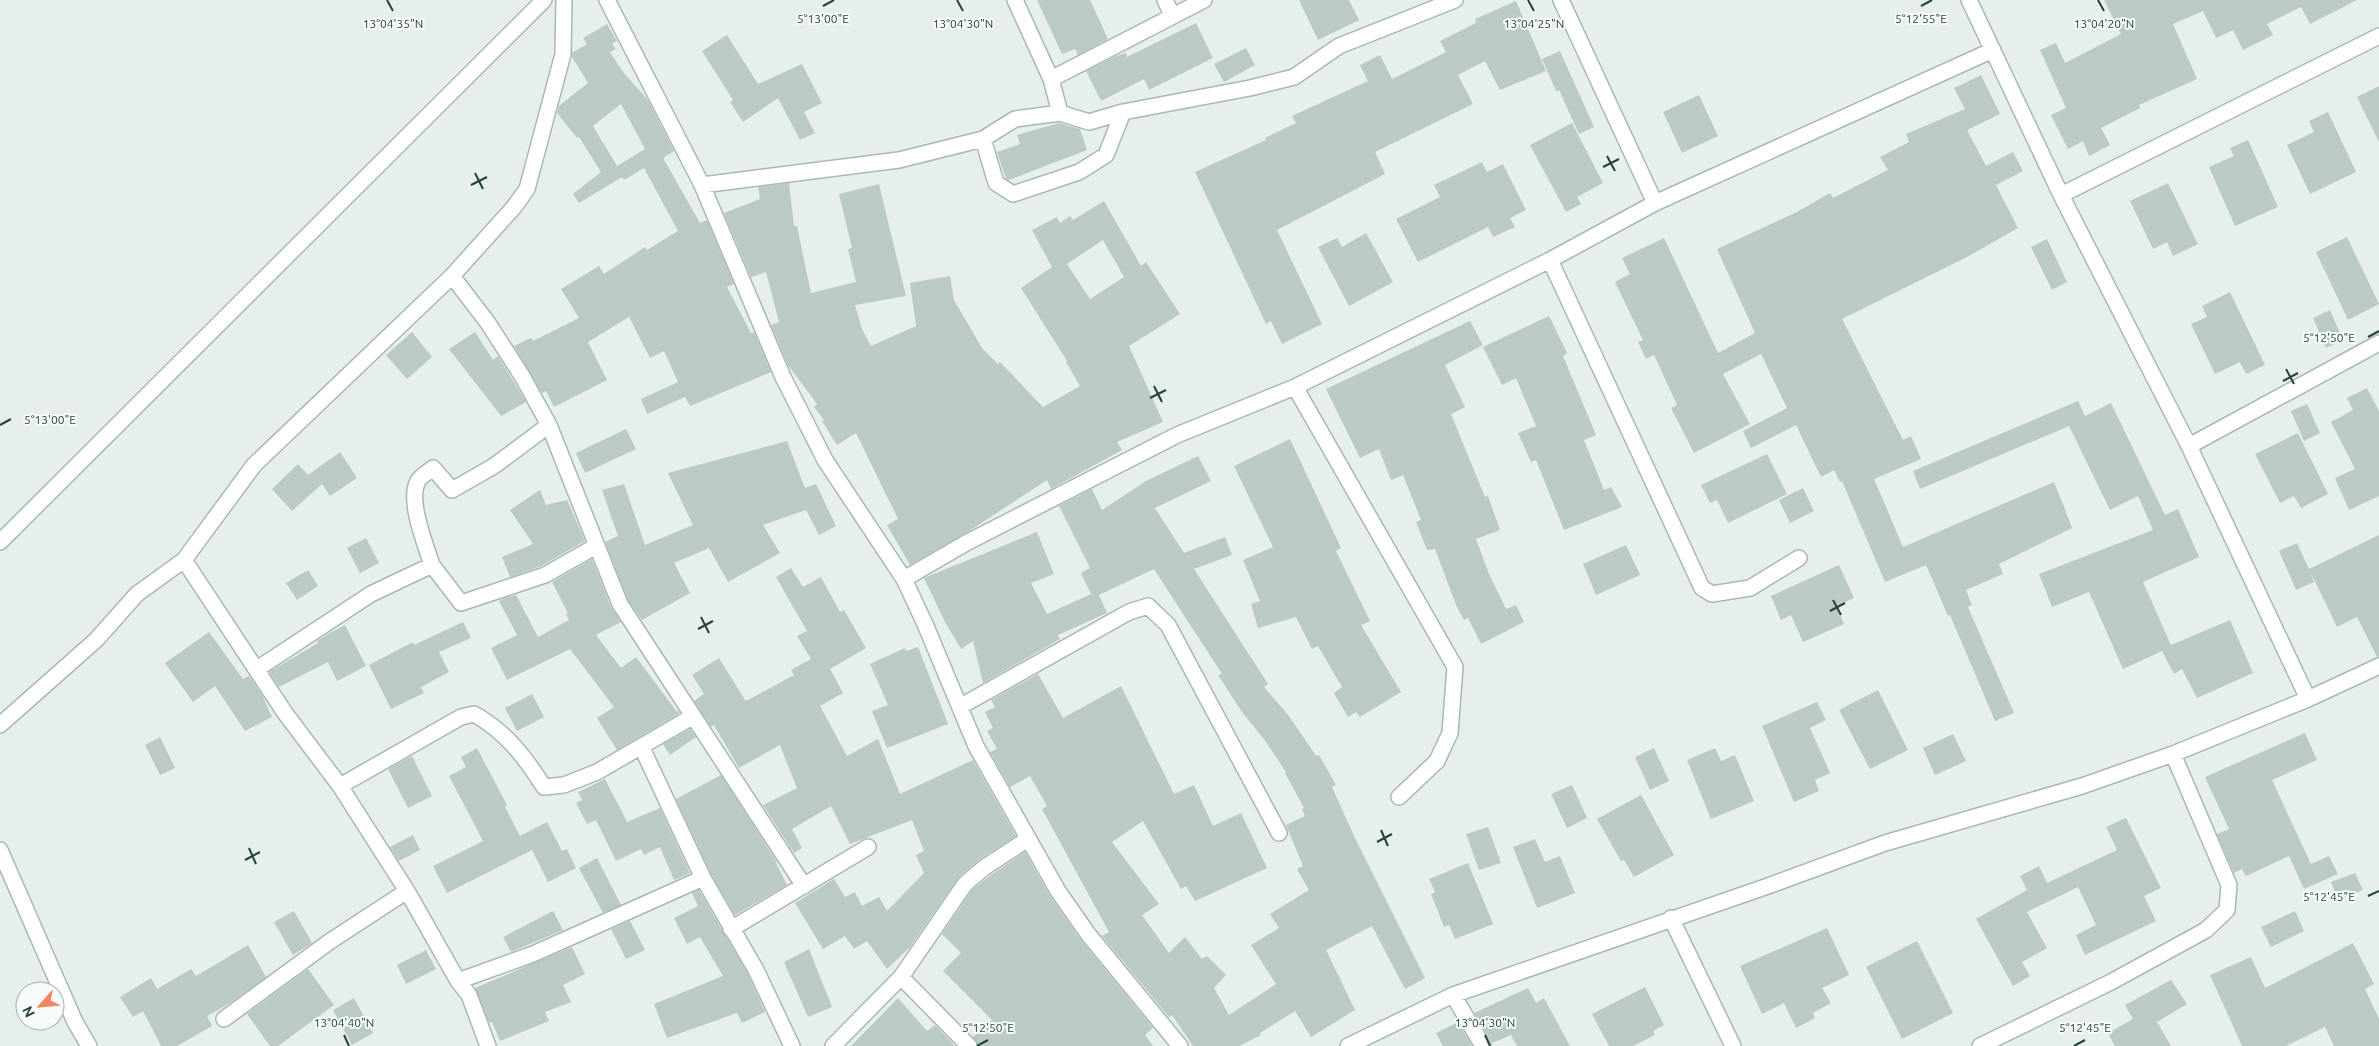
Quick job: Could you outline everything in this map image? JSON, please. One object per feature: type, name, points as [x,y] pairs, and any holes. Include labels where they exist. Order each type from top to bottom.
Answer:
[{"type":"street","points":[[0,542],[544,0]]},
{"type":"street","points":[[0,725],[96,640],[137,594],[184,560],[254,464],[452,276],[514,207],[527,189],[563,54],[564,0]]},
{"type":"street","points":[[607,0],[702,185],[782,377],[825,460],[904,578],[976,746],[1058,891],[1088,934],[1180,1046]]},
{"type":"street","points":[[1015,0],[1051,79],[1060,113]]},
{"type":"street","points":[[1165,0],[1172,15]]},
{"type":"street","points":[[1051,79],[1204,0]]},
{"type":"street","points":[[702,185],[899,160],[983,139],[1015,119],[1060,113],[1089,122],[1123,112],[1250,88],[1294,77],[1339,46],[1455,0]]},
{"type":"street","points":[[1562,0],[1655,203]]},
{"type":"street","points":[[1969,0],[2061,195],[2189,446],[2308,699]]},
{"type":"street","points":[[2061,195],[2379,36]]},
{"type":"street","points":[[904,578],[966,543],[1177,435],[1294,387],[1550,260],[1655,203],[1993,50]]},
{"type":"street","points":[[983,139],[996,183],[1013,194],[1079,172],[1106,155],[1123,112]]},
{"type":"street","points":[[1550,260],[1702,588],[1712,594],[1750,588],[1799,558]]},
{"type":"street","points":[[452,276],[497,338],[549,425],[620,604],[804,886]]},
{"type":"street","points":[[2189,446],[2379,343]]},
{"type":"street","points":[[1294,387],[1455,667],[1450,733],[1437,761],[1399,797]]},
{"type":"street","points":[[549,425],[494,466],[452,490],[433,468],[418,482],[416,516],[432,565],[461,603],[545,575],[596,546]]},
{"type":"street","points":[[184,560],[285,713],[340,786],[407,891],[458,981],[469,995],[488,1046]]},
{"type":"street","points":[[257,669],[371,594],[432,565]]},
{"type":"street","points":[[960,706],[1129,612],[1148,606],[1168,625],[1279,833]]},
{"type":"street","points":[[1348,1046],[1453,995],[1768,886],[1885,843],[2082,786],[2173,754],[2308,699],[2379,666]]},
{"type":"street","points":[[340,786],[461,717],[474,714],[488,721],[521,752],[544,787],[564,785],[576,781],[642,748],[692,717]]},
{"type":"street","points":[[642,748],[703,878],[756,970],[792,1046]]},
{"type":"street","points":[[1980,1046],[2111,982],[2197,935],[2206,930],[2227,910],[2229,885],[2173,754]]},
{"type":"street","points":[[833,1046],[901,977],[965,884],[985,867],[1028,839]]},
{"type":"street","points":[[731,929],[868,847]]},
{"type":"street","points":[[0,850],[75,1022],[89,1046]]},
{"type":"street","points":[[458,981],[532,954],[703,878]]},
{"type":"street","points":[[224,1019],[329,942],[407,891]]},
{"type":"street","points":[[1671,918],[1733,1046]]},
{"type":"street","points":[[901,977],[969,1046]]},
{"type":"street","points":[[1453,995],[1483,1046]]},
{"type":"building","points":[[1037,0],[1090,0],[1108,39],[1078,55],[1075,49],[1062,54]]},
{"type":"building","points":[[1299,0],[1349,0],[1359,20],[1318,40]]},
{"type":"building","points":[[2104,0],[2357,0],[2310,24],[2301,7],[2267,24],[2273,35],[2243,50],[2233,30],[2216,38],[2203,11],[2173,24],[2197,79],[2139,105],[2140,108],[2101,128],[2110,145],[2089,156],[2083,141],[2068,149],[2051,115],[2066,108],[2040,50],[2056,43],[2065,63],[2121,34]]},
{"type":"building","points":[[1516,1],[1546,71],[1500,90],[1485,61],[1458,75],[1473,104],[1375,152],[1385,174],[1277,230],[1322,324],[1282,344],[1271,321],[1266,324],[1195,172],[1266,140],[1265,138],[1296,123],[1292,116],[1368,81],[1360,65],[1380,55],[1392,79],[1446,52],[1440,41],[1476,23],[1475,19]]},
{"type":"building","points":[[1196,23],[1213,58],[1149,90],[1144,79],[1101,101],[1086,71],[1116,56],[1126,53],[1127,57]]},
{"type":"building","points":[[607,24],[617,41],[612,44],[616,49],[610,52],[623,72],[648,100],[674,151],[663,158],[700,223],[707,220],[734,284],[727,287],[751,333],[754,332],[771,372],[690,406],[685,397],[647,414],[641,399],[678,382],[664,351],[650,358],[629,317],[588,342],[607,380],[554,407],[546,391],[542,393],[514,346],[531,338],[533,341],[579,318],[561,289],[599,266],[604,274],[645,247],[647,250],[678,231],[644,168],[624,180],[622,177],[579,203],[573,194],[601,172],[579,137],[577,138],[557,113],[559,106],[588,83],[572,57],[572,53],[587,44],[583,38]],"holes":[[[621,104],[645,149],[617,166],[593,126]]]},
{"type":"building","points":[[727,35],[758,84],[802,64],[822,103],[804,112],[815,133],[800,140],[778,98],[743,122],[730,102],[733,100],[702,51]]},
{"type":"building","points":[[1246,48],[1255,65],[1224,82],[1214,64]]},
{"type":"building","points":[[1560,51],[1594,127],[1579,134],[1559,90],[1556,91],[1542,59]]},
{"type":"building","points":[[1981,75],[2000,114],[1967,130],[1986,166],[2013,152],[2023,171],[1996,185],[2018,228],[1967,257],[1842,319],[1903,440],[1911,436],[1921,459],[1874,479],[1903,547],[2054,482],[2063,504],[2072,528],[1999,564],[2003,574],[1966,590],[1972,605],[1968,607],[2014,713],[1995,721],[1950,615],[1948,616],[1926,565],[1885,582],[1842,481],[1840,482],[1834,470],[1821,477],[1796,425],[1751,448],[1743,431],[1787,408],[1761,354],[1723,374],[1750,424],[1694,453],[1671,408],[1677,405],[1654,355],[1646,359],[1638,342],[1643,340],[1615,282],[1630,274],[1622,258],[1664,238],[1718,353],[1755,333],[1717,249],[1797,212],[1830,193],[1833,198],[1888,170],[1880,157],[1909,142],[1906,134],[1965,109],[1954,88]]},
{"type":"building","points":[[2379,86],[2379,142],[2357,97]]},
{"type":"building","points":[[1699,95],[1718,136],[1682,153],[1663,112]]},
{"type":"building","points":[[2328,112],[2356,172],[2310,194],[2287,145],[2314,132],[2309,121]]},
{"type":"building","points":[[1059,123],[1080,129],[1087,150],[1009,180],[1006,179],[997,152],[1020,144],[1017,135]]},
{"type":"building","points":[[1572,123],[1603,183],[1577,197],[1581,204],[1566,212],[1530,145]]},
{"type":"building","points":[[2248,140],[2278,207],[2235,226],[2209,167],[2234,156],[2230,148]]},
{"type":"building","points":[[1482,162],[1487,172],[1503,164],[1526,210],[1510,218],[1515,227],[1493,237],[1488,227],[1418,262],[1396,219],[1440,197],[1434,185]]},
{"type":"building","points":[[789,183],[794,226],[797,226],[811,293],[856,282],[848,249],[852,248],[839,194],[879,184],[906,296],[855,305],[862,329],[871,346],[916,326],[910,283],[950,276],[954,300],[982,348],[998,364],[1000,362],[1043,407],[1080,386],[1067,361],[1021,288],[1052,267],[1032,230],[1057,217],[1060,223],[1070,216],[1073,220],[1104,201],[1141,266],[1146,262],[1180,314],[1129,346],[1163,422],[1117,442],[1122,450],[1051,489],[1047,480],[966,533],[910,565],[887,525],[898,519],[856,433],[837,445],[822,421],[824,420],[814,407],[817,404],[788,365],[771,325],[779,322],[766,272],[751,277],[724,213],[760,199],[758,187]],"holes":[[[1103,240],[1124,277],[1090,299],[1067,264]]]},
{"type":"building","points":[[2168,183],[2198,244],[2173,256],[2167,242],[2153,249],[2130,201]]},
{"type":"building","points":[[1366,233],[1393,282],[1349,306],[1318,247],[1337,238],[1342,247]]},
{"type":"building","points":[[2347,237],[2379,304],[2348,320],[2316,252]]},
{"type":"building","points":[[2047,239],[2067,282],[2052,290],[2031,247]]},
{"type":"building","points":[[2230,292],[2265,365],[2246,374],[2240,362],[2215,374],[2191,324],[2207,317],[2202,306]]},
{"type":"building","points":[[2330,310],[2343,340],[2326,348],[2313,318]]},
{"type":"building","points":[[1549,316],[1567,353],[1563,356],[1596,435],[1584,440],[1604,490],[1611,487],[1622,507],[1564,530],[1536,460],[1531,462],[1518,433],[1536,426],[1516,378],[1502,385],[1483,347]]},
{"type":"building","points":[[1470,321],[1483,345],[1445,365],[1465,407],[1451,414],[1485,497],[1488,496],[1500,530],[1476,539],[1489,574],[1506,609],[1516,605],[1524,622],[1481,644],[1468,618],[1464,620],[1456,605],[1435,549],[1427,550],[1416,522],[1421,520],[1403,475],[1391,480],[1379,449],[1360,458],[1326,389]]},
{"type":"building","points":[[412,332],[432,357],[407,379],[386,355]]},
{"type":"building","points":[[475,332],[493,360],[498,356],[526,402],[501,416],[449,349]]},
{"type":"building","points":[[2367,388],[2379,411],[2379,496],[2349,510],[2335,478],[2355,469],[2331,422],[2353,410],[2347,398]]},
{"type":"building","points":[[2078,401],[2085,416],[2111,403],[2165,515],[2178,509],[2199,557],[2143,582],[2171,645],[2230,620],[2253,673],[2197,698],[2182,669],[2174,674],[2162,651],[2123,669],[2089,592],[2052,607],[2039,574],[2153,530],[2138,496],[2110,510],[2069,426],[1920,489],[1913,471]]},
{"type":"building","points":[[2307,404],[2320,433],[2304,441],[2291,411]]},
{"type":"building","points":[[626,429],[636,449],[585,473],[576,453]]},
{"type":"building","points":[[2298,433],[2328,494],[2301,508],[2294,496],[2280,503],[2255,454]]},
{"type":"building","points":[[1290,439],[1341,548],[1336,551],[1370,621],[1361,625],[1401,692],[1360,717],[1356,712],[1348,717],[1334,693],[1342,687],[1318,646],[1312,649],[1296,617],[1258,628],[1251,604],[1260,601],[1243,560],[1273,547],[1234,466]]},
{"type":"building","points":[[787,441],[805,488],[816,484],[836,526],[819,535],[806,510],[763,525],[780,553],[728,582],[709,548],[674,563],[690,593],[642,620],[628,600],[605,542],[618,536],[602,490],[624,484],[645,545],[693,525],[668,473]]},
{"type":"building","points":[[340,452],[357,478],[330,496],[322,484],[292,511],[272,489],[298,464],[308,475]]},
{"type":"building","points":[[1767,454],[1787,494],[1728,523],[1717,500],[1710,503],[1701,485]]},
{"type":"building","points":[[1198,456],[1211,481],[1155,508],[1184,553],[1225,537],[1232,555],[1194,569],[1268,684],[1264,687],[1289,716],[1316,756],[1319,755],[1336,785],[1332,787],[1354,836],[1425,978],[1405,989],[1372,926],[1326,950],[1355,1010],[1311,1037],[1295,1011],[1260,1033],[1261,1035],[1239,1046],[1193,1046],[1172,1015],[1169,1017],[1102,936],[1109,932],[1042,809],[1047,806],[1030,776],[1010,787],[990,752],[997,749],[987,731],[993,728],[985,712],[995,707],[991,700],[1038,674],[1063,718],[1121,686],[1174,794],[1194,785],[1213,826],[1241,813],[1267,868],[1195,901],[1186,886],[1181,889],[1143,821],[1112,842],[1159,904],[1142,915],[1169,953],[1185,937],[1202,959],[1207,956],[1226,975],[1214,988],[1229,1015],[1276,984],[1251,945],[1279,928],[1270,914],[1309,890],[1297,869],[1303,866],[1286,825],[1305,816],[1302,809],[1304,808],[1286,772],[1266,742],[1242,712],[1218,675],[1222,674],[1154,569],[1099,595],[1107,613],[1058,635],[1060,639],[983,683],[973,641],[961,649],[945,622],[924,578],[1037,532],[1054,574],[1031,583],[1047,614],[1091,594],[1081,573],[1090,568],[1059,506],[1092,489],[1102,510],[1146,481]]},
{"type":"building","points":[[1803,488],[1814,511],[1790,523],[1779,500]]},
{"type":"building","points":[[540,490],[546,505],[567,500],[585,541],[541,566],[510,577],[502,557],[533,544],[510,510]]},
{"type":"building","points":[[2379,535],[2379,657],[2377,657],[2357,617],[2337,627],[2311,573],[2314,582],[2296,590],[2279,551],[2297,543],[2309,569]]},
{"type":"building","points":[[366,538],[379,563],[360,573],[347,548]]},
{"type":"building","points":[[1626,545],[1640,575],[1596,595],[1583,564]]},
{"type":"building","points":[[592,559],[611,607],[621,622],[596,635],[621,668],[636,657],[677,712],[680,713],[617,750],[597,718],[614,707],[570,649],[507,680],[491,648],[517,635],[499,601],[505,598],[516,595],[538,637],[569,620],[566,614],[568,613],[552,582]]},
{"type":"building","points":[[1839,565],[1854,598],[1836,606],[1844,624],[1803,642],[1791,615],[1781,620],[1771,596]]},
{"type":"building","points":[[791,568],[803,587],[821,577],[840,612],[844,610],[866,648],[830,669],[843,693],[820,706],[847,756],[878,739],[900,794],[973,760],[1016,836],[980,859],[959,877],[910,947],[887,969],[867,941],[854,949],[845,936],[823,949],[795,903],[834,879],[845,897],[855,892],[862,906],[879,897],[887,911],[924,873],[916,855],[924,851],[912,820],[850,844],[831,806],[792,829],[802,848],[794,853],[763,805],[797,788],[780,745],[739,768],[714,725],[711,727],[694,701],[704,694],[692,675],[719,658],[745,700],[794,675],[791,670],[811,659],[797,636],[807,631],[776,577]]},
{"type":"building","points":[[308,570],[318,586],[297,600],[286,583]]},
{"type":"building","points":[[463,622],[471,638],[439,652],[449,672],[421,687],[424,693],[391,709],[369,665],[413,642],[414,645]]},
{"type":"building","points":[[345,625],[366,666],[337,681],[328,662],[279,687],[269,672]]},
{"type":"building","points":[[209,632],[243,679],[249,676],[262,695],[272,717],[245,731],[215,686],[193,702],[165,663]]},
{"type":"building","points":[[918,647],[948,724],[887,748],[872,711],[888,705],[870,664],[905,648],[906,651]]},
{"type":"building","points":[[1878,690],[1908,750],[1870,769],[1839,710]]},
{"type":"building","points":[[532,694],[544,717],[517,731],[505,708]]},
{"type":"building","points":[[1817,702],[1826,720],[1810,728],[1830,773],[1815,780],[1819,791],[1794,802],[1762,726]]},
{"type":"building","points":[[690,729],[696,737],[670,755],[663,744]]},
{"type":"building","points":[[2305,733],[2317,760],[2272,780],[2311,864],[2329,856],[2338,874],[2304,889],[2289,856],[2246,876],[2242,869],[2234,873],[2217,834],[2229,829],[2205,777]]},
{"type":"building","points":[[1953,734],[1966,761],[1935,775],[1923,748]]},
{"type":"building","points":[[160,737],[175,768],[160,775],[145,745]]},
{"type":"building","points":[[477,748],[507,805],[505,807],[520,836],[547,822],[562,851],[567,849],[576,868],[548,882],[532,850],[447,893],[433,866],[483,841],[449,776],[466,767],[461,757]]},
{"type":"building","points":[[1654,748],[1669,781],[1650,790],[1635,757]]},
{"type":"building","points":[[1715,748],[1721,761],[1735,755],[1754,801],[1711,819],[1687,760]]},
{"type":"building","points":[[412,756],[432,796],[408,808],[388,769]]},
{"type":"building","points":[[721,775],[777,862],[787,885],[735,915],[711,874],[676,799]]},
{"type":"building","points":[[605,779],[627,822],[660,808],[690,873],[674,880],[660,847],[644,855],[641,849],[616,861],[596,820],[587,824],[576,803],[582,800],[578,792]]},
{"type":"building","points":[[1572,785],[1587,818],[1567,828],[1551,794]]},
{"type":"building","points":[[1641,795],[1674,855],[1634,877],[1624,860],[1621,861],[1597,819]]},
{"type":"building","points":[[2126,818],[2161,888],[2144,896],[2156,921],[2085,955],[2076,935],[2096,925],[2078,887],[2027,912],[2047,948],[2022,962],[2030,976],[2013,986],[1976,919],[2027,890],[2020,876],[2039,866],[2047,883],[2117,850],[2106,827]]},
{"type":"building","points":[[1488,827],[1501,863],[1479,870],[1466,834]]},
{"type":"building","points":[[413,835],[420,850],[399,861],[390,847]]},
{"type":"building","points":[[1535,839],[1545,862],[1560,856],[1575,893],[1537,908],[1513,847]]},
{"type":"building","points":[[1025,852],[1050,896],[1080,939],[1153,1028],[1145,1035],[1153,1046],[978,1046],[973,1037],[992,1020],[943,971],[961,953],[942,934],[972,890]]},
{"type":"building","points":[[597,858],[621,905],[603,913],[579,868]]},
{"type":"building","points":[[1468,863],[1493,924],[1455,939],[1449,925],[1444,927],[1431,894],[1435,892],[1429,879]]},
{"type":"building","points":[[2355,873],[2363,890],[2338,900],[2331,882]]},
{"type":"building","points":[[699,890],[748,974],[765,1012],[742,1023],[737,1013],[667,1038],[654,1004],[723,976],[700,937],[687,944],[674,918],[698,906],[692,893]]},
{"type":"building","points":[[294,911],[312,943],[293,955],[274,922]]},
{"type":"building","points":[[553,911],[563,930],[511,952],[503,937]]},
{"type":"building","points":[[2295,911],[2304,931],[2271,947],[2261,927]]},
{"type":"building","points":[[630,921],[645,950],[626,959],[611,929]]},
{"type":"building","points":[[1827,928],[1849,975],[1822,988],[1831,1003],[1813,1013],[1815,1018],[1796,1028],[1784,1003],[1762,1014],[1740,966]]},
{"type":"building","points":[[1917,941],[1953,1013],[1902,1039],[1866,967]]},
{"type":"building","points":[[2353,943],[2374,984],[2365,989],[2379,1019],[2379,1046],[2334,1046],[2325,1027],[2286,1046],[2242,1046],[2210,975],[2251,957],[2265,988]]},
{"type":"building","points":[[248,945],[266,977],[230,1003],[207,1016],[212,1026],[177,1046],[161,1046],[143,1011],[133,1017],[120,997],[151,978],[157,989],[191,969],[196,976]]},
{"type":"building","points":[[572,947],[585,974],[563,985],[571,1002],[545,1012],[549,1021],[500,1041],[492,1022],[489,1023],[475,988]]},
{"type":"building","points":[[809,949],[832,1007],[808,1017],[784,962]]},
{"type":"building","points":[[426,950],[436,969],[406,984],[397,965]]},
{"type":"building","points":[[308,969],[334,1005],[278,1046],[270,1046],[247,1014]]},
{"type":"building","points":[[2171,980],[2187,1004],[2157,1022],[2171,1046],[2115,1046],[2108,1033],[2133,1019],[2125,1005]]},
{"type":"building","points":[[1645,987],[1664,1025],[1653,1031],[1655,1035],[1633,1046],[1609,1046],[1592,1014]]},
{"type":"building","points":[[1528,988],[1536,1003],[1544,998],[1570,1046],[1517,1046],[1511,1035],[1492,1043],[1474,1013]]},
{"type":"building","points":[[354,998],[373,1033],[352,1045],[333,1010]]},
{"type":"building","points":[[898,998],[927,1031],[935,1025],[955,1046],[851,1046]]},
{"type":"building","points":[[1458,1022],[1472,1046],[1443,1046],[1436,1033]]}]
